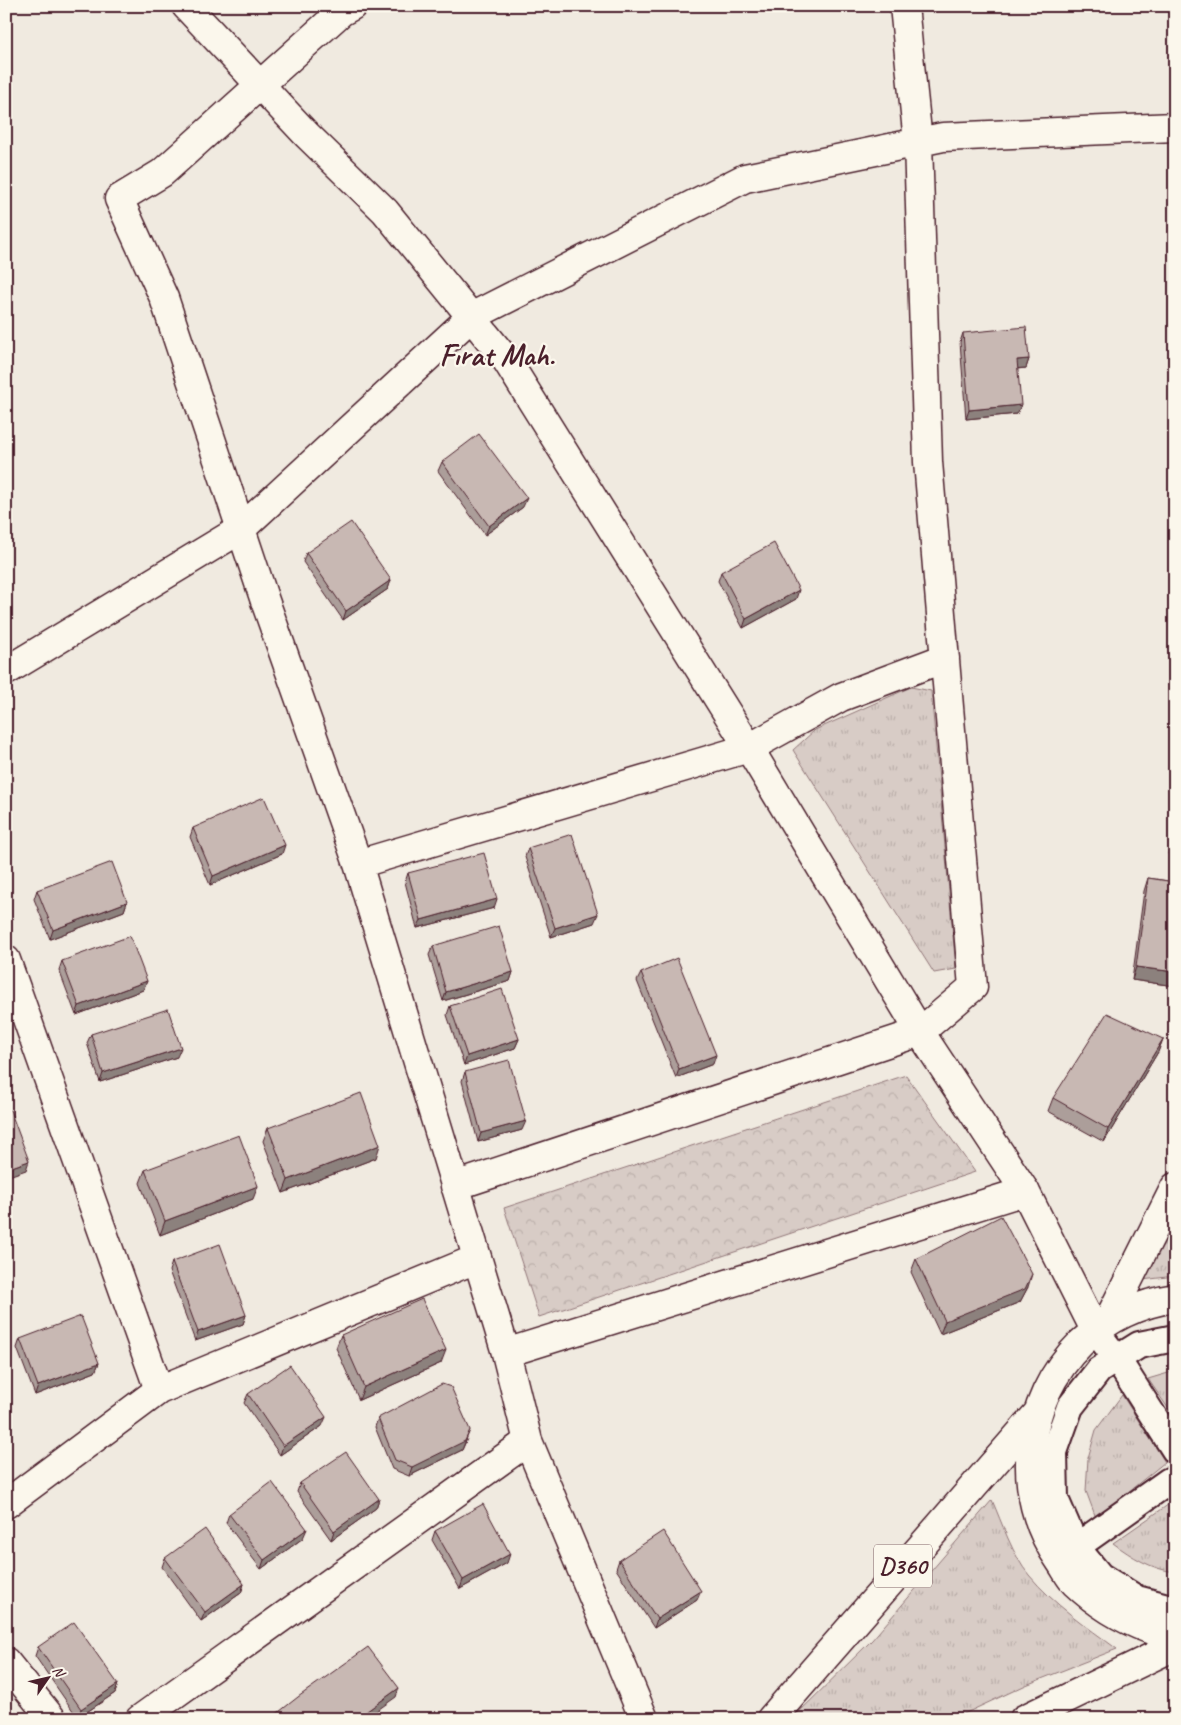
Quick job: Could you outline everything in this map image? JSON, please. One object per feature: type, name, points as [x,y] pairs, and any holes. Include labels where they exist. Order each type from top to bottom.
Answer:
[{"type":"street","points":[[186,6],[307,135],[386,211],[507,361],[749,748],[920,1032],[1024,1191],[1102,1326],[1117,1359],[1174,1450]]},
{"type":"street","points":[[352,6],[341,12],[259,84],[162,173],[119,199],[164,298],[241,529],[358,864],[506,1353],[528,1441],[644,1719]]},
{"type":"street","points":[[456,1186],[920,1032],[974,986],[928,462],[918,142],[904,6]]},
{"type":"street","points":[[6,671],[241,529],[471,317],[745,178],[943,136],[1175,127]]},
{"type":"street","points":[[358,864],[749,748],[842,698],[945,658]]},
{"type":"street","points":[[6,960],[160,1390]]},
{"type":"street","points":[[1102,1326],[1175,1187]]},
{"type":"street","points":[[506,1353],[1024,1191]]},
{"type":"street","points":[[6,1504],[160,1390],[476,1259]]},
{"type":"street","points":[[1175,1298],[1154,1301],[1102,1326],[1070,1354],[1050,1382],[1037,1414],[1029,1458],[1033,1503],[1048,1545],[1074,1582],[1109,1610],[1149,1629],[1175,1634]]},
{"type":"street","points":[[1175,1338],[1139,1345],[1099,1370],[1070,1407],[1054,1452],[1055,1499],[1076,1547],[1100,1576],[1137,1599],[1175,1609]]},
{"type":"street","name":"D360","points":[[771,1719],[1037,1414]]},
{"type":"street","points":[[140,1719],[528,1441]]},
{"type":"street","points":[[1076,1547],[1169,1481]]},
{"type":"street","points":[[1024,1719],[1175,1646]]},
{"type":"street","points":[[6,1662],[52,1719]]},
{"type":"green space","points":[[911,687],[931,691],[956,969],[934,973],[793,750],[815,730]]},
{"type":"green space","points":[[906,1075],[975,1172],[539,1317],[504,1208]]},
{"type":"green space","points":[[1175,1220],[1175,1276],[1142,1280]]},
{"type":"green space","points":[[1175,1371],[1175,1418],[1148,1379]]},
{"type":"green space","points":[[1122,1395],[1165,1462],[1096,1518],[1086,1491],[1088,1458],[1096,1430]]},
{"type":"green space","points":[[992,1500],[1013,1549],[1029,1575],[1060,1606],[1117,1649],[1026,1685],[953,1719],[792,1719],[872,1640]]},
{"type":"green space","points":[[1175,1500],[1175,1572],[1142,1562],[1113,1543]]},
{"type":"building","points":[[1026,327],[1029,359],[1017,360],[1021,405],[969,410],[963,333]]},
{"type":"building","points":[[479,434],[527,498],[489,526],[442,462]]},
{"type":"building","points":[[351,522],[391,580],[346,611],[306,553]]},
{"type":"building","points":[[774,543],[799,590],[746,619],[721,572]]},
{"type":"building","points":[[264,797],[285,845],[213,876],[193,828]]},
{"type":"building","points":[[572,834],[598,914],[555,928],[528,848]]},
{"type":"building","points":[[484,853],[497,899],[421,920],[408,873]]},
{"type":"building","points":[[112,862],[127,902],[53,930],[37,890]]},
{"type":"building","points":[[1148,878],[1175,882],[1175,972],[1136,967]]},
{"type":"building","points":[[499,926],[513,972],[446,992],[433,946]]},
{"type":"building","points":[[130,936],[147,981],[79,1006],[62,961]]},
{"type":"building","points":[[677,958],[716,1055],[679,1069],[641,973]]},
{"type":"building","points":[[502,989],[519,1039],[467,1056],[450,1006]]},
{"type":"building","points":[[168,1009],[181,1048],[103,1073],[91,1034]]},
{"type":"building","points":[[1107,1013],[1163,1039],[1108,1129],[1053,1098]]},
{"type":"building","points":[[509,1060],[526,1121],[481,1133],[465,1072]]},
{"type":"building","points":[[361,1093],[380,1145],[288,1180],[268,1128]]},
{"type":"building","points":[[10,1110],[29,1161],[6,1169],[6,1112]]},
{"type":"building","points":[[239,1135],[258,1186],[165,1221],[145,1170]]},
{"type":"building","points":[[1001,1216],[1032,1274],[1025,1289],[945,1321],[916,1259]]},
{"type":"building","points":[[220,1244],[246,1315],[198,1332],[172,1262]]},
{"type":"building","points":[[422,1299],[446,1350],[364,1387],[341,1335]]},
{"type":"building","points":[[81,1316],[99,1363],[38,1386],[20,1339]]},
{"type":"building","points":[[290,1365],[326,1417],[283,1446],[248,1394]]},
{"type":"building","points":[[442,1384],[451,1387],[470,1430],[465,1441],[412,1467],[395,1460],[378,1418]]},
{"type":"building","points":[[346,1452],[379,1499],[334,1531],[300,1483]]},
{"type":"building","points":[[272,1482],[307,1529],[264,1560],[229,1514]]},
{"type":"building","points":[[483,1504],[510,1554],[463,1580],[435,1531]]},
{"type":"building","points":[[205,1529],[244,1584],[205,1612],[165,1558]]},
{"type":"building","points":[[663,1531],[701,1591],[657,1619],[619,1560]]},
{"type":"building","points":[[74,1622],[118,1684],[81,1709],[38,1647]]},
{"type":"building","points":[[368,1647],[399,1688],[356,1719],[270,1719],[298,1697]]},
{"type":"district","name":"Fırat Mah.","points":[[497,355]]}]
